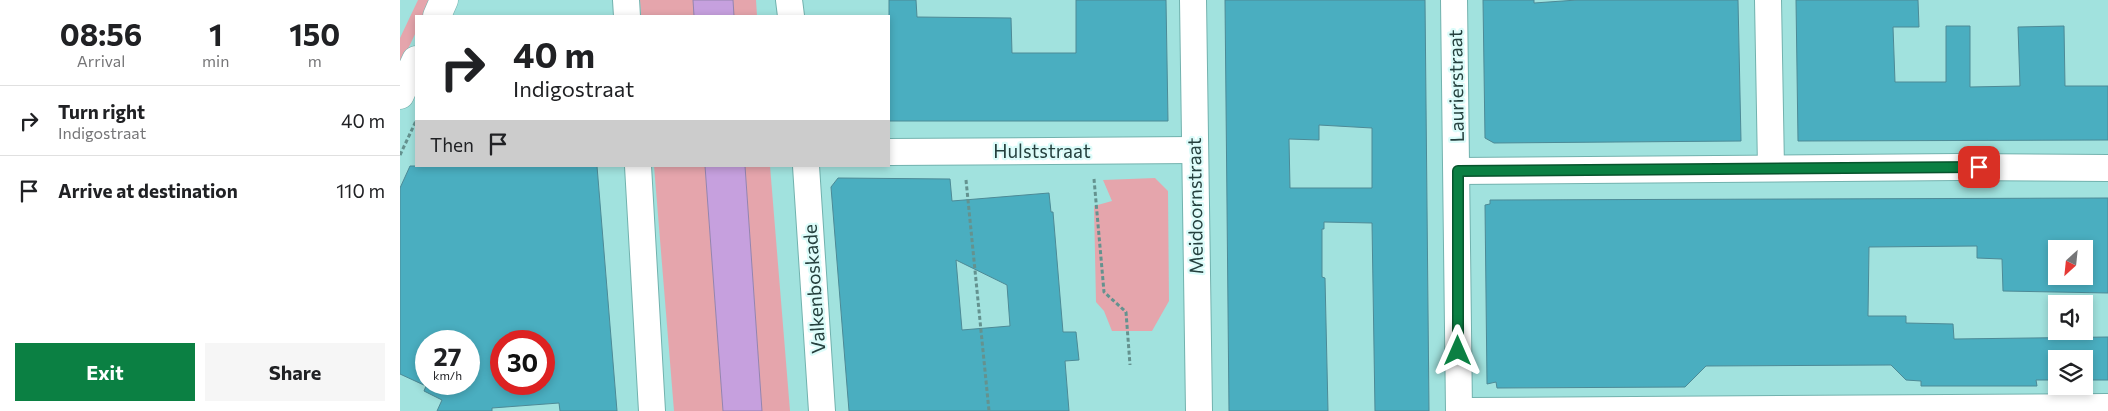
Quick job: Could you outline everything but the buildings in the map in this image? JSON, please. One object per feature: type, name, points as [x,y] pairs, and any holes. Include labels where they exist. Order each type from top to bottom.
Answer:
[{"type":"street","points":[[437,15],[444,0]]},
{"type":"street","points":[[626,0],[627,15]]},
{"type":"street","points":[[789,0],[791,15]]},
{"type":"street","name":"Meidoornstraat","points":[[1193,0],[1199,411]]},
{"type":"street","name":"Laurierstraat","points":[[1454,0],[1458,171],[1459,411]]},
{"type":"street","points":[[1768,0],[1771,168]]},
{"type":"street","points":[[400,95],[415,62]]},
{"type":"street","name":"Hulststraat","points":[[890,152],[1194,150]]},
{"type":"street","points":[[638,167],[652,411]]},
{"type":"street","name":"Valkenboskade","points":[[806,167],[822,411]]},
{"type":"street","points":[[1458,171],[1771,168],[2108,168]]},
{"type":"street","points":[[1468,411],[2108,407]]},
{"type":"path","points":[[400,155],[415,122]]},
{"type":"path","points":[[1092,151],[1104,292],[1126,312],[1130,365]]},
{"type":"path","points":[[963,152],[989,411]]},
{"type":"shaded area","points":[[418,0],[431,0],[424,15],[415,15],[415,34],[400,66],[400,38]]},
{"type":"shaded area","points":[[640,0],[693,0],[694,15],[641,15]]},
{"type":"shaded area","points":[[693,0],[733,0],[734,15],[694,15]]},
{"type":"shaded area","points":[[733,0],[756,0],[757,15],[734,15]]},
{"type":"shaded area","points":[[654,167],[705,167],[723,411],[674,411]]},
{"type":"shaded area","points":[[705,167],[745,167],[762,411],[723,411]]},
{"type":"shaded area","points":[[745,167],[770,167],[790,411],[762,411]]},
{"type":"shaded area","points":[[1155,178],[1168,191],[1169,301],[1152,331],[1112,331],[1104,311],[1096,302],[1094,206],[1112,201],[1103,180]]},
{"type":"route","points":[[1458,351],[1458,171],[1979,167]]}]
